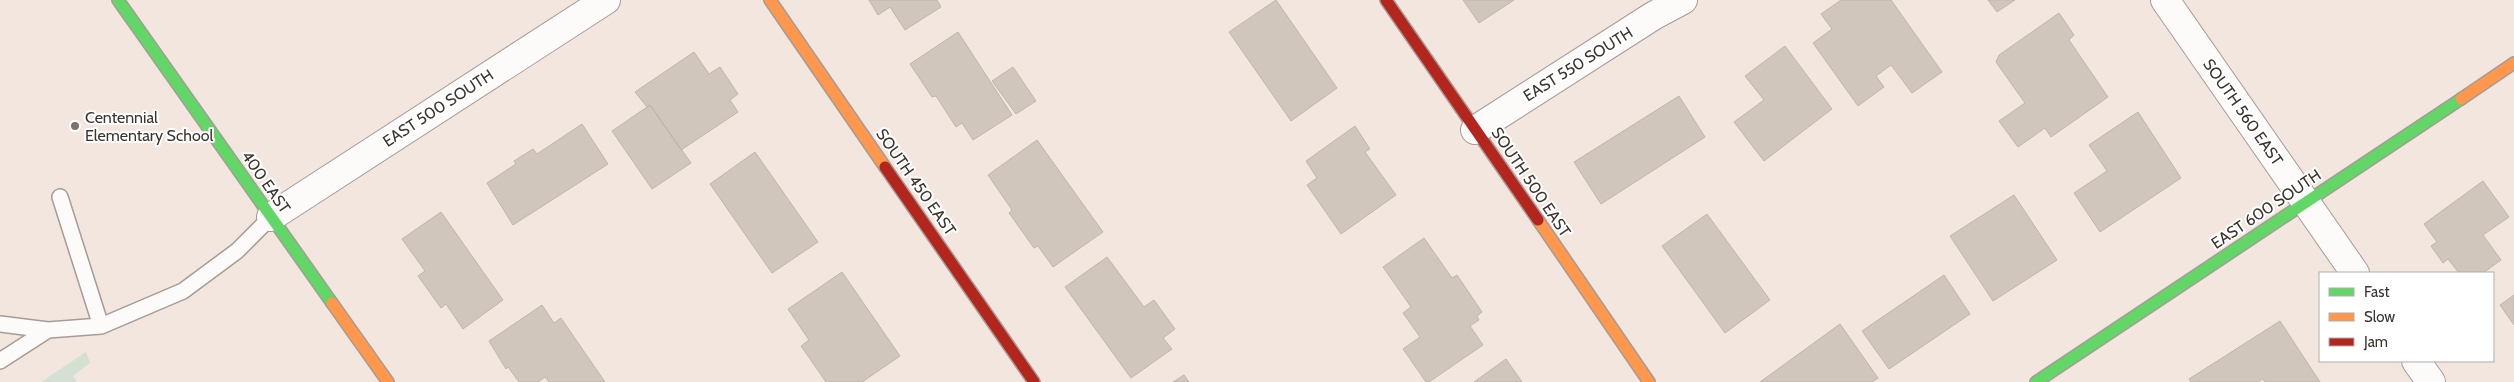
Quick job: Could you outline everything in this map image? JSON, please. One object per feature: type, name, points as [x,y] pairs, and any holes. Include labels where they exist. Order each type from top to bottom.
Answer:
[{"type":"street","name":"400 EAST","points":[[118,0],[388,382]]},
{"type":"street","name":"EAST 500 SOUTH","points":[[271,217],[606,0]]},
{"type":"street","name":"SOUTH 450 EAST","points":[[770,0],[1034,382]]},
{"type":"street","name":"SOUTH 500 EAST","points":[[1386,0],[1649,382]]},
{"type":"street","name":"EAST 550 SOUTH","points":[[1475,130],[1653,16],[1683,0]]},
{"type":"street","name":"SOUTH 560 EAST","points":[[2165,0],[2354,272]]},
{"type":"street","name":"EAST 600 SOUTH","points":[[2036,382],[2514,63]]},
{"type":"street","points":[[2417,362],[2431,382]]},
{"type":"lane","points":[[60,197],[101,326]]},
{"type":"lane","points":[[0,324],[48,330],[101,326],[182,291],[237,252],[271,217]]},
{"type":"lane","points":[[0,361],[48,330]]},
{"type":"green space","points":[[86,352],[90,363],[73,376],[77,382],[41,382]]},
{"type":"building","points":[[869,0],[937,0],[941,7],[905,30],[890,7],[878,15]]},
{"type":"building","points":[[1276,0],[1337,88],[1291,121],[1229,32]]},
{"type":"building","points":[[1463,0],[1514,0],[1479,23]]},
{"type":"building","points":[[1841,0],[1891,0],[1942,72],[1912,93],[1891,65],[1876,76],[1884,87],[1858,106],[1813,43],[1832,29],[1821,14]]},
{"type":"building","points":[[1988,0],[2015,0],[1997,12]]},
{"type":"building","points":[[2059,13],[2074,35],[2069,40],[2108,97],[2051,137],[2045,128],[2018,147],[1999,121],[2025,103],[1996,62],[1999,55]]},
{"type":"building","points":[[958,32],[1012,115],[973,140],[962,123],[956,127],[936,96],[932,97],[910,64]]},
{"type":"building","points":[[1785,46],[1832,109],[1764,161],[1734,122],[1764,100],[1745,76]]},
{"type":"building","points":[[694,52],[709,74],[720,67],[738,94],[730,100],[738,112],[681,150],[650,105],[647,107],[635,92]]},
{"type":"building","points":[[1013,67],[1036,101],[1016,114],[992,81]]},
{"type":"building","points":[[1679,96],[1705,137],[1601,204],[1574,162]]},
{"type":"building","points":[[650,105],[691,163],[652,189],[612,131]]},
{"type":"building","points":[[2138,112],[2181,178],[2100,232],[2074,193],[2107,171],[2089,145]]},
{"type":"building","points":[[582,124],[608,164],[513,225],[487,183],[516,164],[514,161],[533,149],[537,154]]},
{"type":"building","points":[[1355,126],[1370,149],[1365,152],[1396,195],[1341,234],[1307,185],[1317,178],[1306,161]]},
{"type":"building","points":[[1037,140],[1103,232],[1053,267],[1038,246],[1034,248],[1009,213],[1012,210],[988,175]]},
{"type":"building","points":[[755,152],[818,242],[772,273],[710,184]]},
{"type":"building","points":[[2483,181],[2509,217],[2483,235],[2501,260],[2484,272],[2458,272],[2448,259],[2443,263],[2431,246],[2437,242],[2424,224]]},
{"type":"building","points":[[2014,195],[2057,260],[1993,301],[1950,236]]},
{"type":"building","points":[[441,212],[503,300],[463,329],[446,304],[441,308],[418,276],[425,271],[402,239]]},
{"type":"building","points":[[1707,214],[1770,300],[1725,333],[1662,246]]},
{"type":"building","points":[[1424,238],[1452,278],[1457,275],[1482,312],[1477,316],[1479,320],[1470,326],[1483,345],[1429,382],[1426,382],[1403,349],[1420,337],[1403,313],[1411,307],[1383,267]]},
{"type":"building","points":[[1107,257],[1144,307],[1154,300],[1175,329],[1163,338],[1172,349],[1131,378],[1065,287]]},
{"type":"building","points":[[842,272],[900,356],[862,382],[826,382],[801,346],[809,340],[788,309]]},
{"type":"building","points":[[1944,275],[1970,314],[1889,369],[1862,331]]},
{"type":"building","points":[[2514,295],[2514,325],[2500,305]]},
{"type":"building","points":[[542,305],[554,323],[561,318],[605,382],[549,382],[545,377],[538,382],[519,382],[508,367],[506,369],[489,341]]},
{"type":"building","points":[[2280,321],[2320,382],[2265,382],[2263,379],[2258,382],[2191,382],[2189,379]]},
{"type":"building","points":[[1840,324],[1878,378],[1872,382],[1760,382]]},
{"type":"building","points":[[1506,359],[1522,382],[1474,382]]},
{"type":"building","points":[[1184,375],[1189,382],[1173,382]]},
{"type":"traffic: fast","points":[[118,0],[332,303]]},
{"type":"traffic: fast","points":[[2036,382],[2461,99]]},
{"type":"traffic: slow","points":[[770,0],[885,167]]},
{"type":"traffic: slow","points":[[2461,99],[2514,63]]},
{"type":"traffic: slow","points":[[1538,220],[1649,382]]},
{"type":"traffic: slow","points":[[332,303],[388,382]]},
{"type":"traffic: jam","points":[[1386,0],[1538,220]]},
{"type":"traffic: jam","points":[[885,167],[1034,382]]},
{"type":"place","name":"Centennial Elementary School","points":[[75,126]]}]
